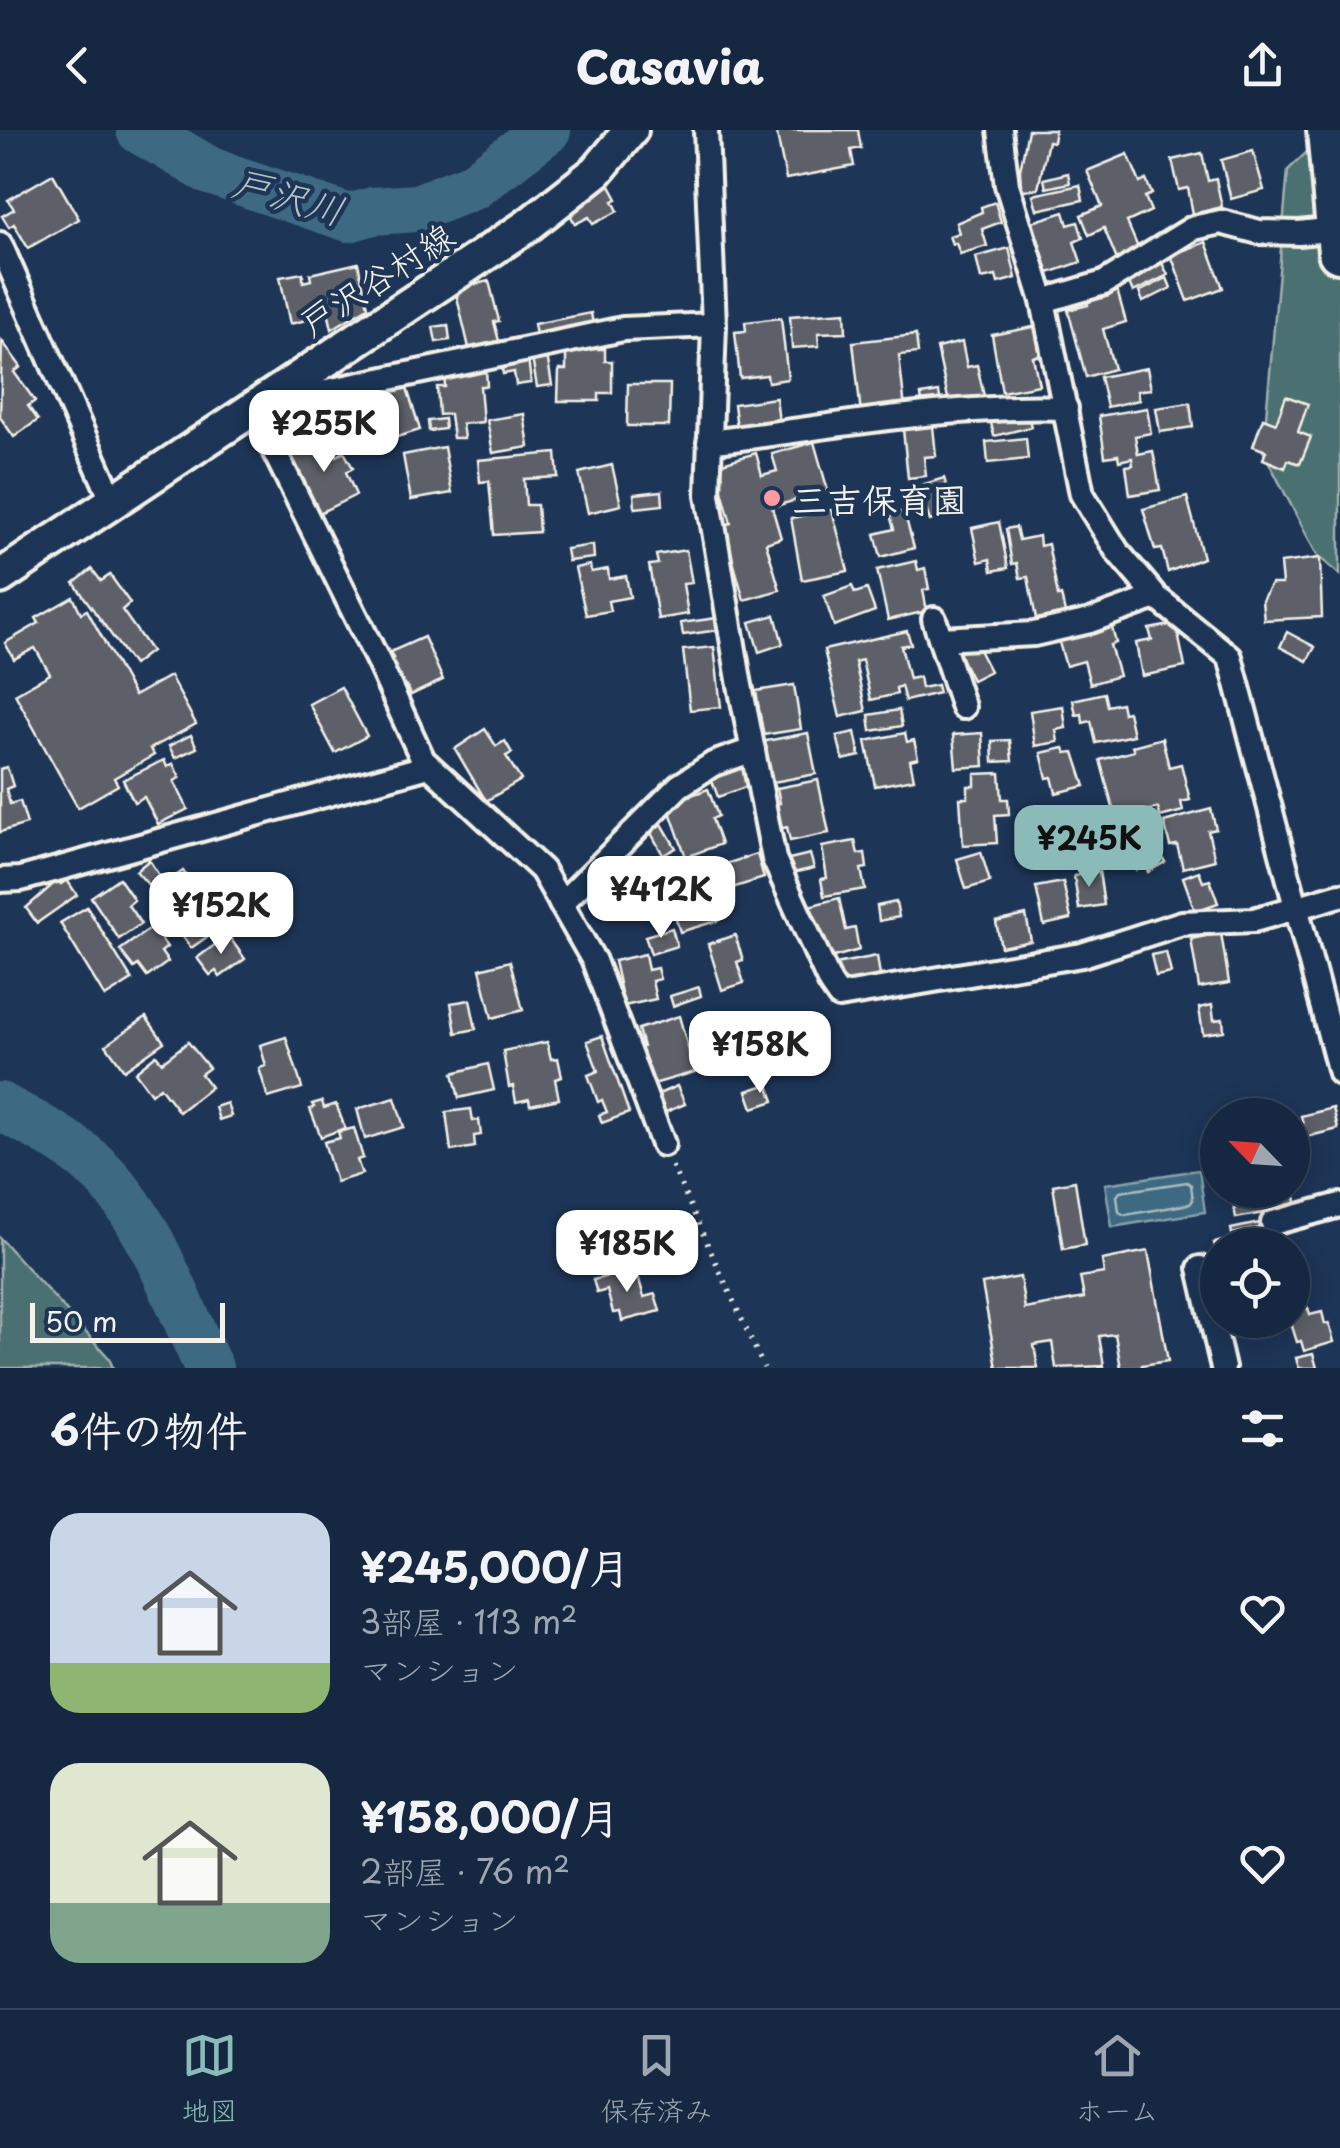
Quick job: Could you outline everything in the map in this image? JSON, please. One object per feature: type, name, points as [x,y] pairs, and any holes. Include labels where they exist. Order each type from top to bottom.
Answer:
[{"type":"highway","points":[[1328,130],[1338,240]]},
{"type":"main road","name":"戸沢谷村線","points":[[0,577],[527,226],[597,171],[631,130]]},
{"type":"street","points":[[706,130],[714,325],[708,494],[774,859],[838,996],[1082,956],[1182,923],[1254,920],[1340,895]]},
{"type":"street","points":[[1000,130],[1006,185],[1043,301],[1082,494],[1118,550],[1156,597],[1230,657],[1340,1073]]},
{"type":"street","points":[[1043,301],[1104,283],[1193,228],[1220,222],[1259,232],[1299,233],[1338,240]]},
{"type":"street","points":[[0,244],[114,502]]},
{"type":"street","points":[[294,380],[318,394],[623,329],[714,325]]},
{"type":"street","points":[[709,442],[1017,406],[1066,408]]},
{"type":"street","points":[[253,408],[423,760],[542,870],[594,961],[662,1144]]},
{"type":"street","points":[[963,708],[938,629],[1034,634],[1090,621],[1156,597]]},
{"type":"street","points":[[561,904],[679,786],[714,764],[753,750]]},
{"type":"street","points":[[0,880],[21,879],[205,830],[428,766]]},
{"type":"street","points":[[1273,1223],[1340,1205]]},
{"type":"street","points":[[1216,1338],[1223,1368]]},
{"type":"path","points":[[662,1144],[764,1368]]},
{"type":"green space","points":[[1330,130],[1340,130],[1340,575],[1317,555],[1263,451],[1288,170]]},
{"type":"green space","points":[[0,1238],[109,1358],[113,1368],[0,1368]]},
{"type":"water","points":[[1199,1170],[1200,1208],[1205,1212],[1112,1227],[1105,1184]]},
{"type":"building","points":[[776,130],[858,130],[861,148],[851,150],[854,166],[786,179]]},
{"type":"building","points":[[1028,130],[1055,130],[1053,142],[1048,141],[1038,189],[1021,190],[1020,170]]},
{"type":"building","points":[[1253,151],[1264,190],[1231,199],[1221,160]]},
{"type":"building","points":[[1202,153],[1208,181],[1216,179],[1222,207],[1193,214],[1188,188],[1179,190],[1172,160]]},
{"type":"building","points":[[1128,154],[1140,183],[1146,180],[1152,194],[1145,197],[1151,211],[1127,222],[1139,250],[1117,260],[1104,228],[1089,235],[1081,215],[1102,206],[1087,171]]},
{"type":"building","points":[[1068,173],[1070,183],[1046,188],[1044,179]]},
{"type":"building","points":[[53,174],[79,219],[28,248],[14,224],[9,227],[2,216],[14,209],[8,200]]},
{"type":"building","points":[[609,184],[618,211],[593,224],[589,217],[575,224],[569,212],[584,204],[581,199]]},
{"type":"building","points":[[1080,185],[1083,200],[1037,210],[1033,195]]},
{"type":"building","points":[[995,202],[1001,222],[982,229],[987,246],[960,254],[949,236],[959,233],[956,223]]},
{"type":"building","points":[[1064,212],[1068,225],[1078,222],[1083,238],[1074,242],[1081,262],[1046,274],[1029,223]]},
{"type":"building","points":[[1206,242],[1223,288],[1188,301],[1171,255]]},
{"type":"building","points":[[1009,248],[1016,278],[998,283],[996,276],[981,279],[976,257]]},
{"type":"building","points":[[1161,261],[1168,275],[1133,292],[1127,278]]},
{"type":"building","points":[[358,263],[368,307],[332,329],[325,298],[315,300],[319,317],[290,324],[280,277],[303,273],[303,282],[311,280],[310,274]]},
{"type":"building","points":[[1167,278],[1171,288],[1143,302],[1139,292]]},
{"type":"building","points":[[489,281],[499,321],[494,322],[499,341],[469,348],[455,289]]},
{"type":"building","points":[[1117,290],[1126,322],[1103,329],[1114,369],[1086,377],[1068,310],[1088,305],[1087,298]]},
{"type":"building","points":[[845,312],[846,332],[818,333],[819,346],[792,348],[790,316]]},
{"type":"building","points":[[591,313],[593,324],[536,335],[534,324]]},
{"type":"building","points":[[781,318],[788,379],[768,382],[767,375],[740,378],[735,332],[746,331],[745,322]]},
{"type":"building","points":[[448,325],[450,340],[436,342],[433,327]]},
{"type":"building","points":[[1038,326],[1044,354],[1033,357],[1039,385],[1002,392],[992,335]]},
{"type":"building","points":[[916,335],[918,353],[899,355],[905,409],[861,414],[853,342]]},
{"type":"building","points":[[2,341],[21,367],[14,372],[35,401],[28,406],[38,420],[14,437],[0,417]]},
{"type":"building","points":[[962,342],[967,367],[977,365],[984,396],[949,403],[937,348]]},
{"type":"building","points":[[566,349],[605,349],[605,361],[612,361],[612,393],[599,393],[599,401],[558,401],[559,370],[566,370]]},
{"type":"building","points":[[547,355],[552,385],[537,387],[532,358]]},
{"type":"building","points":[[528,358],[531,383],[516,385],[514,372],[503,374],[501,362]]},
{"type":"building","points":[[1147,368],[1151,389],[1137,391],[1139,400],[1107,407],[1100,377]]},
{"type":"building","points":[[486,369],[487,386],[480,386],[483,422],[462,424],[464,438],[453,438],[450,414],[439,415],[437,387],[445,387],[444,373]]},
{"type":"building","points":[[628,384],[670,384],[669,426],[627,426]]},
{"type":"building","points":[[407,388],[420,430],[394,438],[382,395]]},
{"type":"building","points":[[939,392],[941,405],[923,408],[921,395]]},
{"type":"building","points":[[1286,396],[1308,404],[1298,432],[1311,437],[1300,464],[1288,460],[1285,468],[1263,459],[1266,451],[1253,446],[1263,418],[1276,423]]},
{"type":"building","points":[[776,398],[779,422],[737,428],[734,404]]},
{"type":"building","points":[[291,401],[305,430],[280,442],[266,414]]},
{"type":"building","points":[[1190,403],[1193,427],[1160,432],[1156,408]]},
{"type":"building","points":[[1147,408],[1151,433],[1135,436],[1138,454],[1153,451],[1160,490],[1130,495],[1126,466],[1133,465],[1132,458],[1119,461],[1118,455],[1105,457],[1099,416]]},
{"type":"building","points":[[524,414],[529,447],[493,453],[487,420]]},
{"type":"building","points":[[1028,415],[1031,427],[994,436],[991,423]]},
{"type":"building","points":[[444,419],[445,429],[429,431],[428,421]]},
{"type":"building","points":[[933,426],[936,456],[924,457],[926,476],[908,478],[903,429]]},
{"type":"building","points":[[329,437],[337,456],[344,452],[353,468],[346,472],[356,495],[317,514],[289,456]]},
{"type":"building","points":[[1026,438],[1028,459],[988,463],[986,442]]},
{"type":"building","points":[[814,442],[828,491],[772,507],[781,538],[766,543],[780,590],[744,600],[723,525],[731,523],[715,465],[756,453],[762,475],[777,471],[772,454]]},
{"type":"building","points":[[444,447],[452,493],[411,500],[403,455]]},
{"type":"building","points":[[556,453],[558,477],[524,479],[526,505],[537,505],[539,532],[494,535],[489,481],[480,482],[478,460]]},
{"type":"building","points":[[612,465],[621,505],[588,513],[579,473]]},
{"type":"building","points":[[944,478],[955,513],[930,521],[918,486]]},
{"type":"building","points":[[662,491],[663,505],[635,508],[634,494]]},
{"type":"building","points":[[1187,497],[1203,558],[1168,572],[1162,549],[1155,550],[1143,509]]},
{"type":"building","points":[[832,510],[848,571],[802,580],[791,518]]},
{"type":"building","points":[[904,511],[914,548],[881,557],[875,534],[894,529],[890,515]]},
{"type":"building","points":[[999,522],[1008,568],[992,571],[990,559],[979,562],[972,528]]},
{"type":"building","points":[[1016,527],[1019,540],[1039,536],[1040,546],[1048,544],[1065,613],[1036,619],[1028,577],[1020,578],[1017,563],[1012,564],[1006,529]]},
{"type":"building","points":[[593,545],[594,558],[568,561],[566,549]]},
{"type":"building","points":[[686,550],[692,583],[683,584],[688,614],[658,619],[649,565],[658,564],[656,555]]},
{"type":"building","points":[[1320,558],[1322,617],[1264,620],[1262,600],[1271,584],[1282,584],[1280,563]]},
{"type":"building","points":[[916,561],[918,570],[925,568],[929,589],[923,590],[927,611],[888,620],[877,570]]},
{"type":"building","points":[[590,565],[591,572],[608,569],[609,579],[626,576],[630,597],[608,601],[610,611],[586,615],[575,568]]},
{"type":"building","points":[[92,569],[101,581],[110,575],[130,603],[122,610],[151,651],[133,665],[74,583]]},
{"type":"building","points":[[852,586],[855,593],[867,589],[875,611],[834,626],[824,596]]},
{"type":"building","points":[[73,597],[81,613],[87,610],[134,696],[170,676],[196,724],[150,749],[154,755],[114,778],[118,785],[78,808],[15,694],[50,674],[35,648],[14,659],[5,643],[39,623],[36,618]]},
{"type":"building","points":[[775,615],[783,644],[759,652],[750,622]]},
{"type":"building","points":[[717,618],[719,630],[683,635],[681,623]]},
{"type":"building","points":[[1111,624],[1116,643],[1110,645],[1119,676],[1090,684],[1084,661],[1066,666],[1058,639]]},
{"type":"building","points":[[1176,624],[1185,667],[1142,676],[1136,643],[1152,640],[1149,629]]},
{"type":"building","points":[[907,631],[911,644],[901,646],[909,679],[919,677],[921,688],[937,685],[939,693],[905,701],[901,686],[896,688],[897,694],[871,700],[862,660],[855,662],[866,711],[840,717],[824,650]]},
{"type":"building","points":[[1287,632],[1315,647],[1307,661],[1280,647]]},
{"type":"building","points":[[424,637],[443,680],[411,695],[407,686],[400,689],[388,660],[393,658],[390,652]]},
{"type":"building","points":[[976,644],[990,671],[972,680],[958,652]]},
{"type":"building","points":[[714,647],[721,707],[690,710],[683,650]]},
{"type":"building","points":[[794,685],[801,729],[763,735],[756,691]]},
{"type":"building","points":[[341,687],[367,736],[335,753],[309,704]]},
{"type":"building","points":[[1104,693],[1107,706],[1121,703],[1123,713],[1128,712],[1133,735],[1096,743],[1091,721],[1083,723],[1082,714],[1076,715],[1073,700]]},
{"type":"building","points":[[1063,706],[1066,728],[1056,730],[1058,742],[1035,746],[1030,711]]},
{"type":"building","points":[[899,710],[902,726],[871,731],[869,715]]},
{"type":"building","points":[[485,729],[496,746],[505,741],[512,753],[506,756],[521,780],[486,801],[455,749]]},
{"type":"building","points":[[855,732],[860,756],[843,760],[837,736]]},
{"type":"building","points":[[808,733],[816,774],[768,783],[761,742]]},
{"type":"building","points":[[905,733],[907,742],[914,740],[918,758],[910,760],[914,779],[875,786],[866,741]]},
{"type":"building","points":[[982,733],[984,766],[956,768],[953,735]]},
{"type":"building","points":[[191,735],[197,748],[175,758],[169,746]]},
{"type":"building","points":[[1162,738],[1169,767],[1181,764],[1190,800],[1181,802],[1183,811],[1160,817],[1158,808],[1116,819],[1100,760]]},
{"type":"building","points":[[1010,740],[1012,761],[993,762],[992,741]]},
{"type":"building","points":[[1064,748],[1066,753],[1074,752],[1085,786],[1056,793],[1052,777],[1047,778],[1041,753]]},
{"type":"building","points":[[164,760],[167,767],[173,764],[180,778],[174,781],[188,809],[158,824],[144,797],[134,802],[123,780]]},
{"type":"building","points":[[744,766],[751,785],[718,797],[711,778]]},
{"type":"building","points":[[7,767],[13,786],[6,789],[10,804],[20,801],[27,824],[0,832],[0,769]]},
{"type":"building","points":[[1000,773],[1002,799],[1008,799],[1009,814],[995,815],[997,843],[963,845],[960,798],[968,798],[968,786],[975,786],[975,774]]},
{"type":"building","points":[[818,780],[829,833],[790,841],[787,827],[780,829],[775,804],[780,803],[777,788]]},
{"type":"building","points":[[708,789],[718,816],[712,819],[721,844],[686,857],[669,809],[677,806],[675,801]]},
{"type":"building","points":[[1211,809],[1216,829],[1208,831],[1215,860],[1183,868],[1177,845],[1170,846],[1164,822]]},
{"type":"building","points":[[662,824],[676,848],[663,855],[650,831]]},
{"type":"building","points":[[1146,828],[1165,862],[1148,872],[1145,865],[1136,870],[1129,858],[1125,860],[1114,840],[1134,829],[1136,834]]},
{"type":"building","points":[[855,841],[858,854],[865,853],[867,868],[861,869],[865,889],[824,896],[821,879],[827,878],[822,847]]},
{"type":"building","points":[[981,852],[990,882],[966,889],[957,859]]},
{"type":"building","points":[[757,854],[764,878],[713,894],[720,920],[680,932],[665,883]]},
{"type":"building","points":[[810,854],[814,868],[789,874],[785,860]]},
{"type":"building","points":[[642,856],[658,887],[629,902],[616,876],[620,873],[618,869]]},
{"type":"building","points":[[149,860],[162,880],[152,889],[136,871]]},
{"type":"building","points":[[183,871],[216,919],[202,929],[207,937],[191,948],[165,912],[170,908],[157,889]]},
{"type":"building","points":[[1099,871],[1104,905],[1079,909],[1074,876]]},
{"type":"building","points":[[1199,871],[1203,882],[1210,880],[1218,903],[1195,911],[1183,877]]},
{"type":"building","points":[[119,878],[134,900],[128,905],[141,924],[119,939],[91,897]]},
{"type":"building","points":[[58,880],[61,884],[67,880],[77,895],[37,923],[26,908]]},
{"type":"building","points":[[1063,882],[1071,919],[1044,925],[1036,887]]},
{"type":"building","points":[[839,898],[846,930],[855,928],[859,950],[823,960],[805,907]]},
{"type":"building","points":[[896,902],[899,917],[879,921],[877,906]]},
{"type":"building","points":[[87,907],[132,980],[105,997],[60,923]]},
{"type":"building","points":[[1026,915],[1031,941],[1001,947],[996,922]]},
{"type":"building","points":[[152,927],[167,947],[161,952],[168,962],[147,977],[120,950]]},
{"type":"building","points":[[672,928],[677,946],[651,954],[645,936]]},
{"type":"building","points":[[1221,933],[1229,983],[1199,988],[1191,939]]},
{"type":"building","points":[[228,935],[245,959],[220,977],[216,971],[210,975],[197,958]]},
{"type":"building","points":[[735,935],[743,960],[737,962],[744,983],[722,990],[708,944]]},
{"type":"building","points":[[1166,952],[1171,973],[1156,976],[1151,955]]},
{"type":"building","points":[[645,954],[648,970],[657,968],[660,979],[652,981],[656,999],[624,1006],[614,961]]},
{"type":"building","points":[[877,956],[881,982],[840,990],[835,964]]},
{"type":"building","points":[[510,961],[523,1010],[492,1018],[480,969]]},
{"type":"building","points":[[699,987],[701,996],[673,1006],[670,996]]},
{"type":"building","points":[[470,1000],[476,1029],[456,1033],[451,1003]]},
{"type":"building","points":[[1212,1005],[1214,1020],[1223,1019],[1224,1031],[1203,1034],[1199,1008]]},
{"type":"building","points":[[679,1016],[695,1072],[650,1085],[634,1050],[643,1047],[638,1029]]},
{"type":"building","points":[[146,1017],[164,1042],[124,1070],[106,1045]]},
{"type":"building","points":[[602,1036],[629,1113],[602,1123],[599,1115],[607,1112],[602,1100],[598,1102],[588,1075],[598,1071],[587,1041]]},
{"type":"building","points":[[286,1037],[302,1088],[268,1098],[259,1068],[266,1066],[260,1045]]},
{"type":"building","points":[[188,1042],[209,1068],[201,1074],[211,1087],[179,1112],[160,1087],[151,1094],[135,1072],[156,1055],[162,1062]]},
{"type":"building","points":[[547,1042],[551,1059],[558,1058],[562,1077],[555,1079],[559,1099],[530,1105],[529,1099],[516,1102],[513,1086],[509,1087],[503,1051]]},
{"type":"building","points":[[488,1064],[494,1090],[459,1098],[453,1073]]},
{"type":"building","points":[[768,1084],[774,1101],[753,1108],[747,1091]]},
{"type":"building","points":[[677,1086],[685,1104],[661,1114],[654,1096]]},
{"type":"building","points":[[395,1098],[404,1127],[365,1139],[357,1109]]},
{"type":"building","points":[[322,1101],[324,1108],[336,1104],[345,1128],[321,1137],[310,1109],[312,1104]]},
{"type":"building","points":[[227,1103],[231,1116],[219,1120],[215,1107]]},
{"type":"building","points":[[1333,1108],[1338,1129],[1310,1136],[1310,1114]]},
{"type":"building","points":[[471,1109],[473,1121],[479,1120],[481,1135],[474,1136],[475,1147],[451,1151],[446,1112]]},
{"type":"building","points":[[354,1128],[363,1158],[357,1160],[362,1174],[336,1182],[324,1142],[340,1138],[338,1132]]},
{"type":"building","points":[[1075,1181],[1085,1245],[1063,1249],[1053,1185]]},
{"type":"building","points":[[1234,1208],[1291,1208],[1236,1218]]},
{"type":"building","points":[[1264,1222],[1265,1227],[1260,1228],[1236,1228]]},
{"type":"building","points":[[1148,1251],[1168,1361],[1142,1368],[1121,1368],[1115,1334],[1099,1336],[1104,1366],[1056,1368],[1052,1342],[1034,1345],[1038,1368],[997,1368],[982,1284],[1020,1277],[1025,1309],[1084,1298],[1080,1277],[1104,1273],[1102,1260]]},
{"type":"building","points":[[636,1269],[644,1297],[655,1294],[660,1311],[622,1321],[620,1312],[613,1313],[607,1290],[597,1293],[593,1280]]},
{"type":"building","points":[[1322,1312],[1334,1342],[1304,1351],[1301,1341],[1296,1338],[1310,1338],[1310,1315]]},
{"type":"building","points":[[1313,1354],[1317,1368],[1299,1368],[1296,1358]]},
{"type":"waterway","name":"戸沢川","points":[[140,130],[210,171],[349,218],[373,211],[417,208],[473,186],[547,130]]},
{"type":"waterway","points":[[0,1106],[75,1150],[116,1189],[148,1237],[209,1368]]},
{"type":"place","name":"三吉保育園","points":[[772,498]]}]
